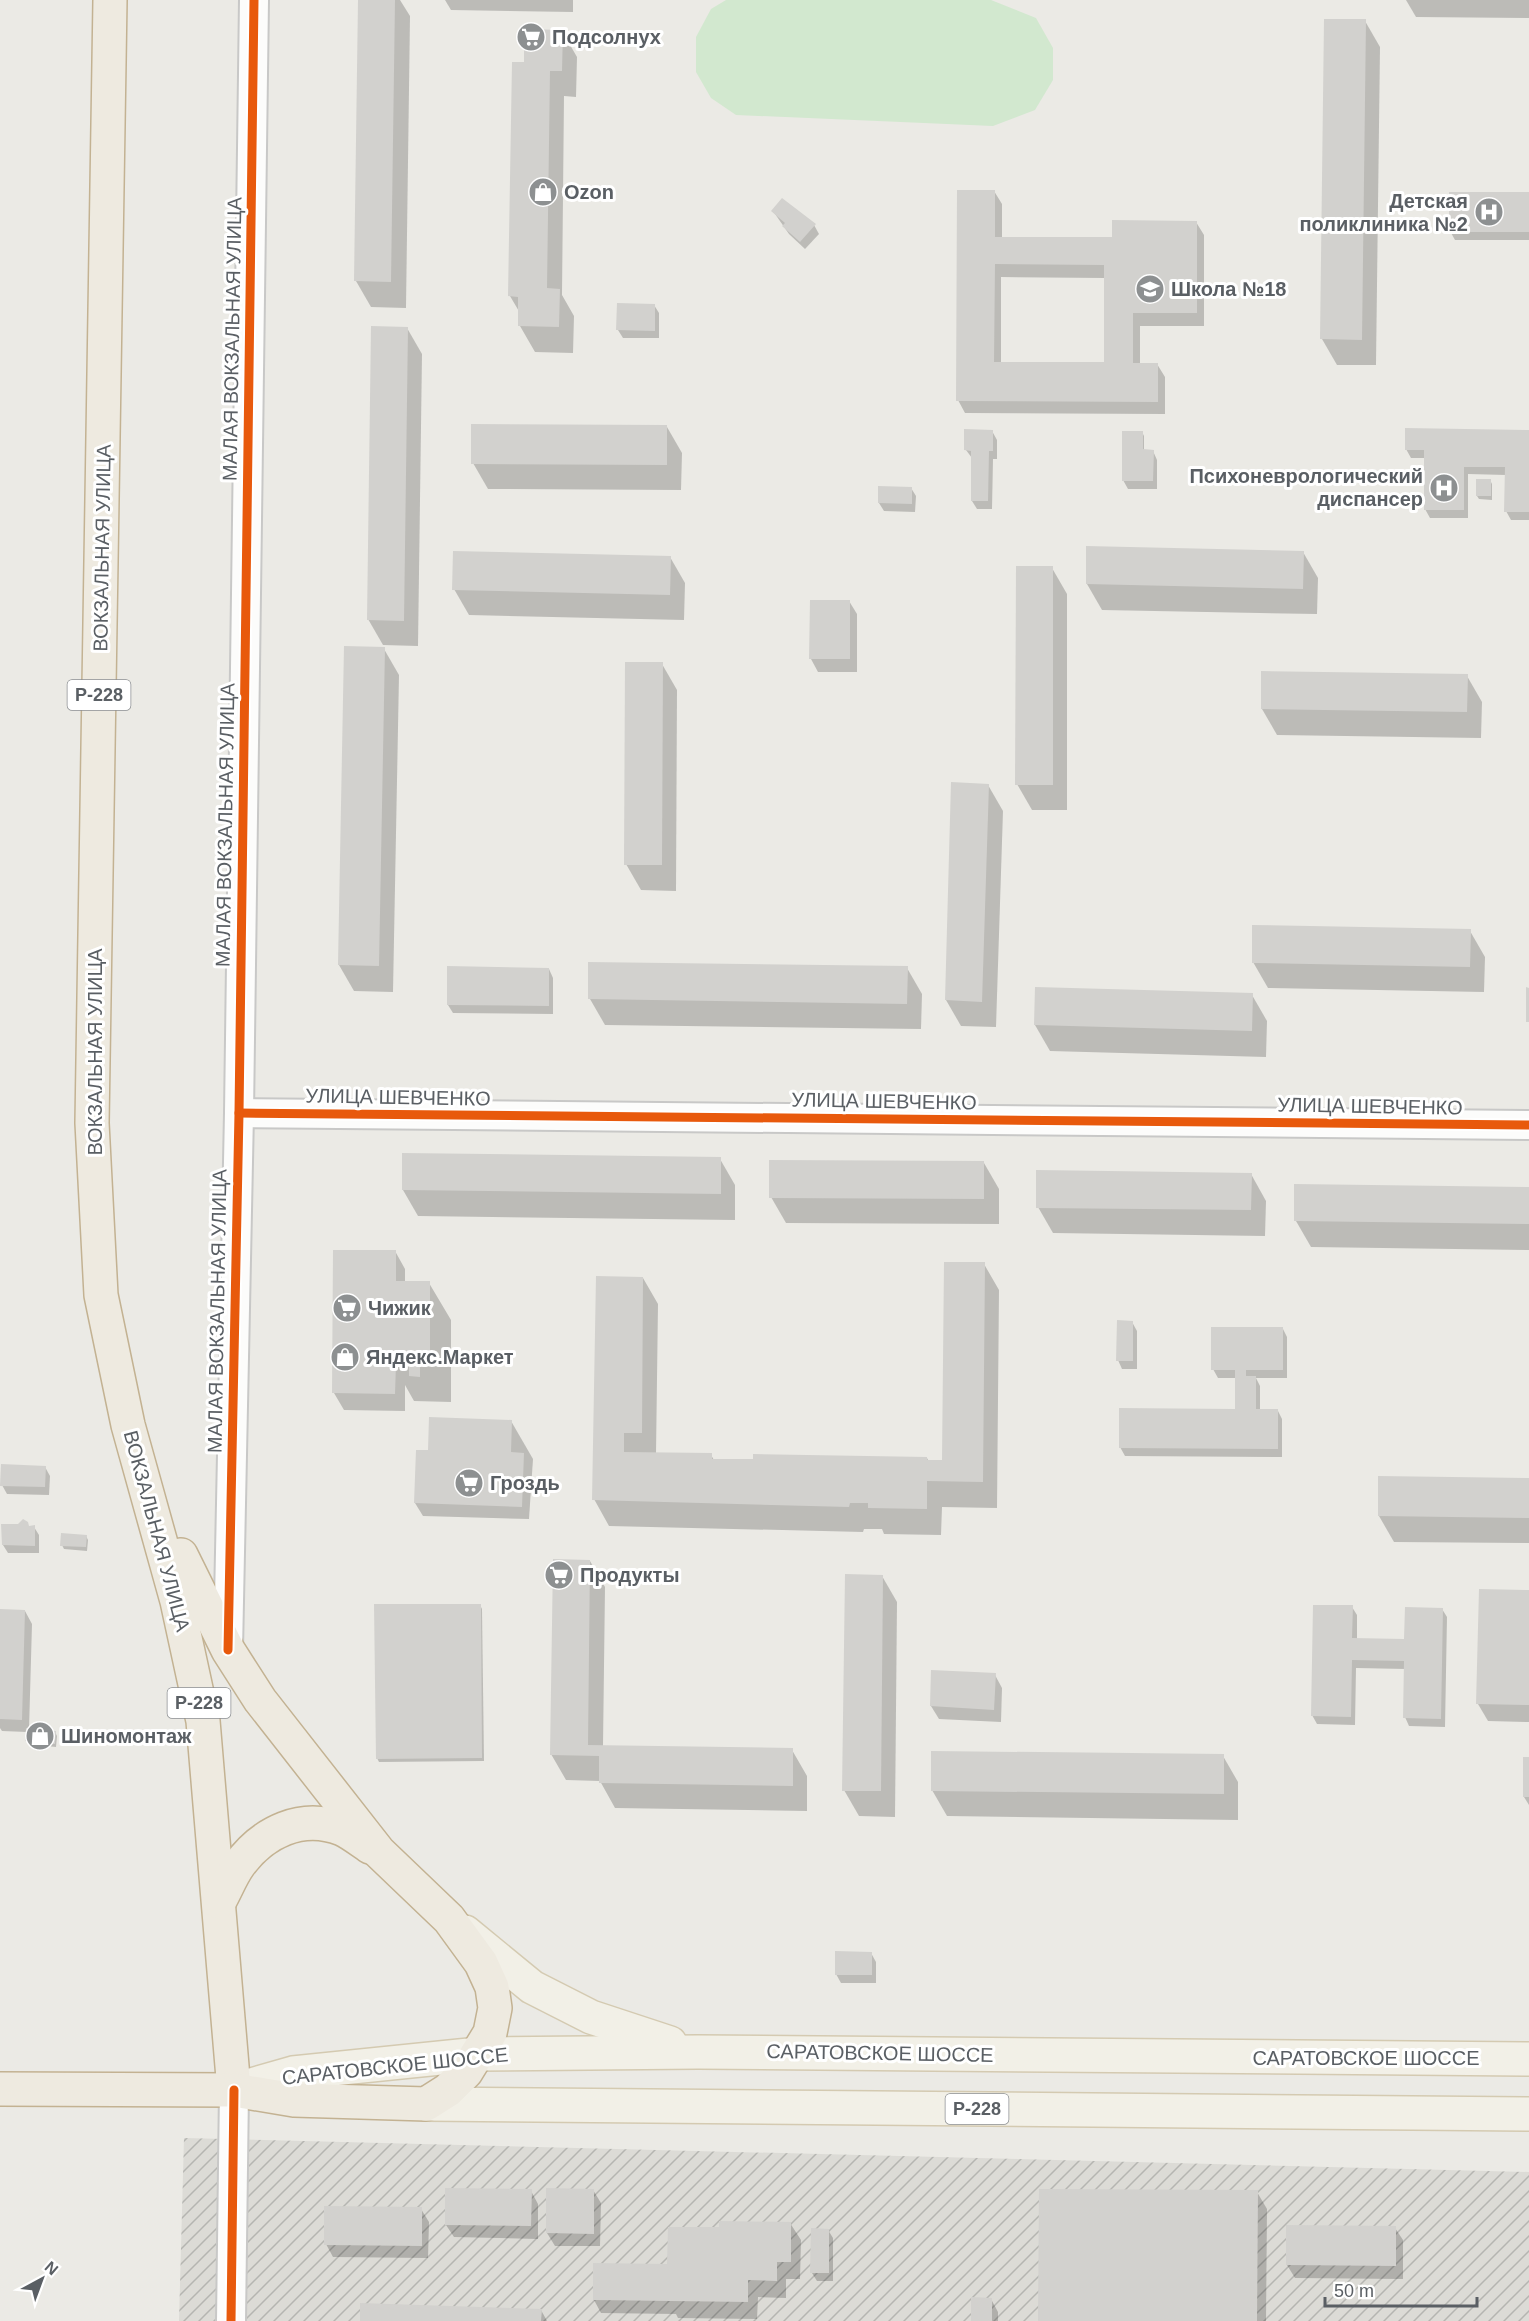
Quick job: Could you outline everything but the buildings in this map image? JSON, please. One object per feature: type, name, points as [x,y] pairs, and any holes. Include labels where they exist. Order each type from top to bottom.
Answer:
[{"type":"highway","name":"ВОКЗАЛЬНАЯ УЛИЦА","points":[[110,0],[92,1123],[101,1295],[128,1425],[177,1600],[203,1721],[234,2090]]},
{"type":"highway","name":"Р-228","points":[[128,1425],[190,1576],[228,1650],[260,1700],[379,1852],[449,1919]]},
{"type":"highway","points":[[219,1902],[239,1864],[261,1841],[285,1827],[312,1822],[342,1829],[379,1852]]},
{"type":"highway","points":[[426,2104],[448,2090],[466,2072],[479,2054],[490,2033],[495,2008],[492,1987],[481,1963],[449,1919]]},
{"type":"highway","name":"САРАТОВСКОЕ ШОССЕ","points":[[0,2089],[234,2090],[294,2100],[426,2104]]},
{"type":"main road","name":"Р-228","points":[[449,1919],[532,1987],[591,2017],[698,2052]]},
{"type":"main road","name":"САРАТОВСКОЕ ШОССЕ","points":[[234,2090],[293,2073],[479,2054],[698,2052],[1529,2059]]},
{"type":"main road","name":"САРАТОВСКОЕ ШОССЕ","points":[[426,2104],[1529,2115]]},
{"type":"street","name":"МАЛАЯ ВОКЗАЛЬНАЯ УЛИЦА","points":[[228,1650],[239,1113],[254,0]]},
{"type":"street","name":"УЛИЦА ШЕВЧЕНКО","points":[[239,1113],[1529,1125]]},
{"type":"street","points":[[231,2321],[234,2090]]},
{"type":"shaded area","points":[[184,2138],[1529,2172],[1529,2321],[179,2321]]},
{"type":"green space","points":[[726,0],[991,0],[1036,18],[1053,48],[1053,80],[1035,110],[993,126],[736,115],[711,98],[696,72],[696,37],[711,9]]},
{"type":"cycle path","points":[[228,1650],[239,1113],[254,0]]},
{"type":"cycle path","points":[[239,1113],[1529,1125]]},
{"type":"cycle path","points":[[231,2321],[234,2090]]},
{"type":"place","name":"Подсолнух","points":[[531,37]]},
{"type":"place","name":"Ozon","points":[[543,192]]},
{"type":"place","name":"Детская поликлиника №2","points":[[1489,212]]},
{"type":"place","name":"Школа №18","points":[[1150,289]]},
{"type":"place","name":"Психоневрологический диспансер","points":[[1444,488]]},
{"type":"place","name":"Чижик","points":[[347,1308]]},
{"type":"place","name":"Яндекс.Маркет","points":[[345,1357]]},
{"type":"place","name":"Гроздь","points":[[469,1483]]},
{"type":"place","name":"Продукты","points":[[559,1575]]},
{"type":"place","name":"Шиномонтаж","points":[[40,1736]]}]
